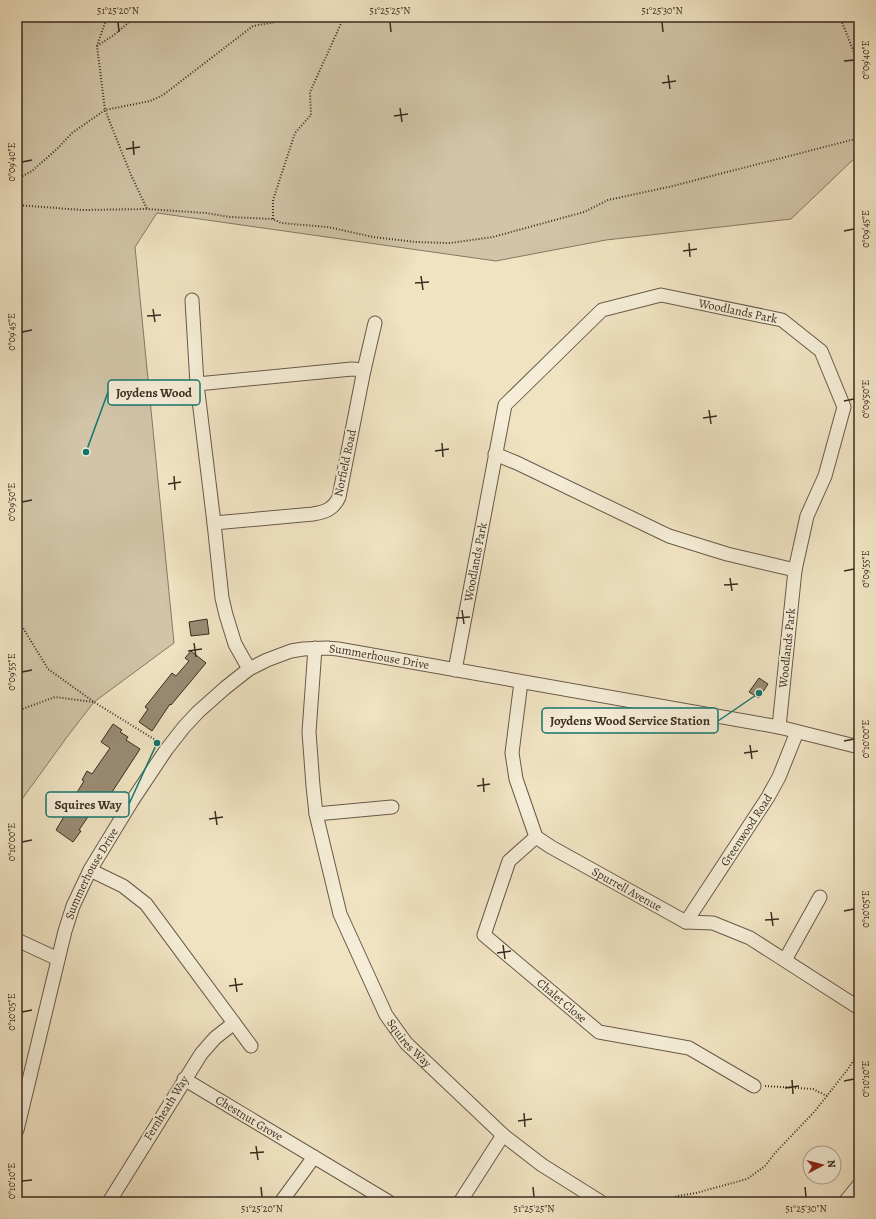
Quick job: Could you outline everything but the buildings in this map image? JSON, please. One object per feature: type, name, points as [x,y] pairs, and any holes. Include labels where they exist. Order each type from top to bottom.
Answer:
[{"type":"street","name":"Woodlands Park","points":[[455,670],[505,405],[602,310],[661,295],[782,320],[821,351],[844,407],[825,476],[807,516],[795,570],[779,727]]},
{"type":"street","points":[[192,300],[197,384],[222,598],[235,644],[250,670]]},
{"type":"street","name":"Norfield Road","points":[[214,523],[322,513],[333,507],[339,497],[364,370],[375,323]]},
{"type":"street","points":[[197,384],[352,369],[364,370]]},
{"type":"street","points":[[495,454],[517,463],[669,536],[727,554],[795,570]]},
{"type":"street","name":"Summerhouse Drive","points":[[17,1130],[64,931],[90,870],[132,801],[168,747],[184,727],[198,712],[225,688],[267,660],[291,651],[315,648],[338,649],[779,727],[859,747]]},
{"type":"street","name":"Squires Way","points":[[315,648],[309,732],[316,814],[340,914],[386,1015],[406,1043],[503,1135],[542,1165],[601,1202]]},
{"type":"street","points":[[521,682],[512,753],[516,779],[536,837]]},
{"type":"street","name":"Greenwood Road","points":[[686,922],[768,797],[779,777],[797,732]]},
{"type":"street","points":[[316,814],[392,807]]},
{"type":"street","name":"Spurrell Avenue","points":[[536,837],[551,847],[686,922],[713,923],[750,938],[859,1008]]},
{"type":"street","name":"Chalet Close","points":[[536,837],[509,861],[484,935],[599,1032],[689,1048],[754,1086]]},
{"type":"street","points":[[90,870],[123,886],[146,904],[251,1046]]},
{"type":"street","points":[[786,960],[820,898]]},
{"type":"street","points":[[17,940],[58,959]]},
{"type":"street","name":"Fernheath Way","points":[[109,1202],[200,1054],[215,1038],[234,1022]]},
{"type":"street","name":"Chestnut Grove","points":[[184,1079],[389,1202]]},
{"type":"street","points":[[460,1202],[503,1135]]},
{"type":"street","points":[[281,1202],[314,1157]]},
{"type":"street","points":[[845,1202],[859,1185]]},
{"type":"path","points":[[107,17],[97,46],[105,110],[126,163],[147,209]]},
{"type":"path","points":[[97,46],[114,35],[135,17]]},
{"type":"path","points":[[17,180],[32,171],[58,148],[72,133],[105,110],[150,101],[163,95],[253,26],[275,22],[281,17]]},
{"type":"path","points":[[273,219],[273,200],[295,133],[311,115],[310,92],[344,17]]},
{"type":"path","points":[[840,17],[859,65]]},
{"type":"path","points":[[17,205],[82,210],[147,209],[230,217],[273,219],[281,223],[328,227],[373,237],[416,242],[450,243],[494,237],[584,212],[608,200],[673,186],[859,138]]},
{"type":"path","points":[[17,618],[48,669],[94,702],[168,747]]},
{"type":"path","points":[[17,711],[55,697],[94,702]]},
{"type":"path","points":[[668,1202],[677,1196],[696,1193],[747,1179],[765,1166],[775,1153],[816,1111],[859,1052]]},
{"type":"path","points":[[754,1086],[813,1089],[827,1096]]},
{"type":"shaded area","points":[[17,17],[859,17],[859,154],[791,219],[606,240],[496,261],[157,213],[135,247],[174,643],[94,702],[17,806]]},
{"type":"place","name":"Joydens Wood","points":[[86,452]]},
{"type":"place","name":"Joydens Wood Service Station","points":[[759,693]]},
{"type":"place","name":"Squires Way","points":[[157,743]]}]
